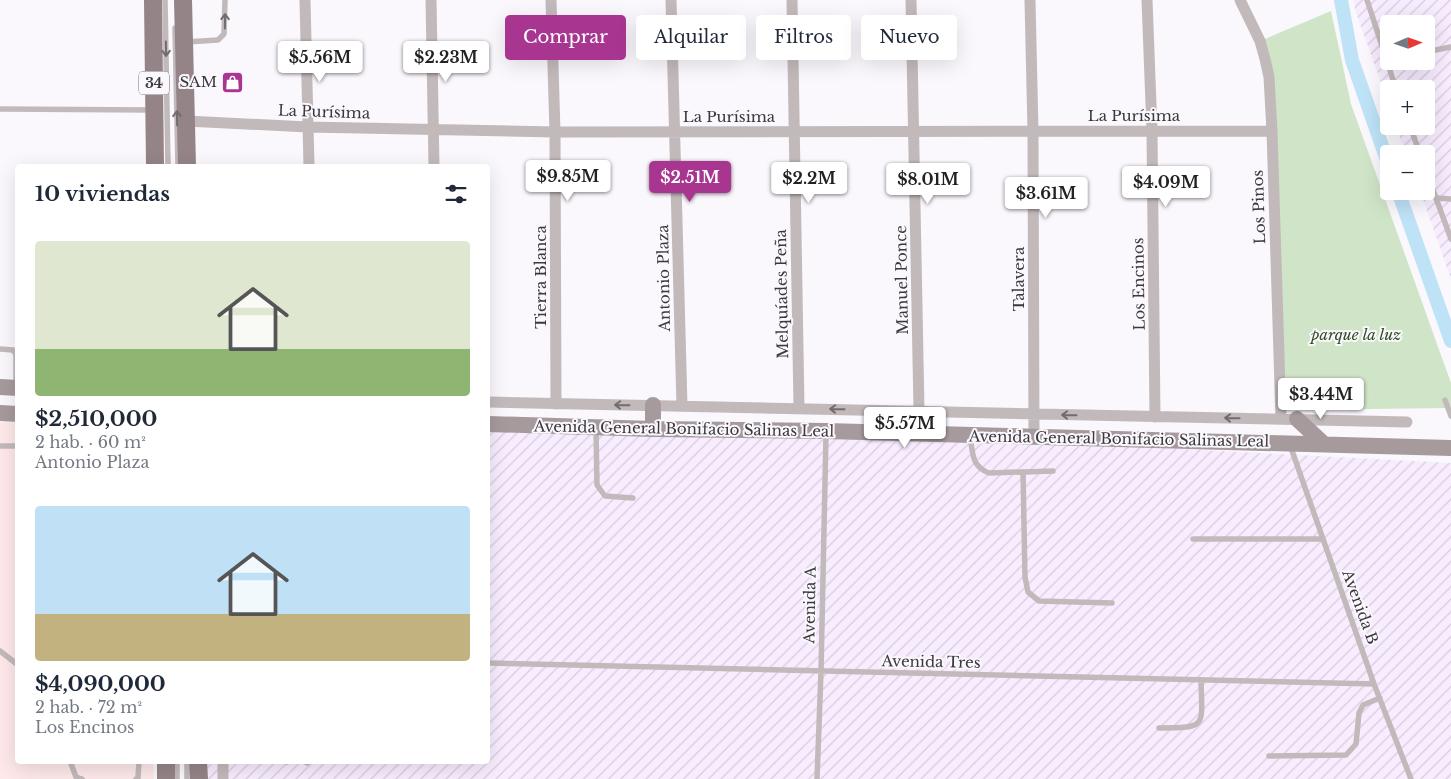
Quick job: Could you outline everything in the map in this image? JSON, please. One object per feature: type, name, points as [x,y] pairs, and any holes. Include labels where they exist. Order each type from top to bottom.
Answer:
[{"type":"main road","name":"34","points":[[153,0],[155,164]]},
{"type":"main road","name":"34","points":[[183,0],[187,164]]},
{"type":"main road","points":[[166,764],[166,779]]},
{"type":"main road","points":[[198,764],[199,779]]},
{"type":"street","points":[[305,0],[309,164]]},
{"type":"street","points":[[431,0],[434,164]]},
{"type":"street","name":"Tierra Blanca","points":[[551,0],[555,132],[556,404]]},
{"type":"street","name":"Antonio Plaza","points":[[671,0],[682,406]]},
{"type":"street","name":"Melquíades Peña","points":[[792,0],[799,408]]},
{"type":"street","name":"Manuel Ponce","points":[[911,0],[919,410]]},
{"type":"street","name":"Talavera","points":[[1030,0],[1033,131],[1034,438]]},
{"type":"street","name":"Los Encinos","points":[[1147,0],[1152,131],[1155,417]]},
{"type":"street","name":"Los Pinos","points":[[1240,0],[1260,41],[1266,58],[1269,77],[1281,419]]},
{"type":"street","name":"La Purísima","points":[[186,121],[308,127],[555,132],[1272,131]]},
{"type":"street","points":[[490,402],[1407,422]]},
{"type":"street","points":[[653,405],[653,429]]},
{"type":"street","points":[[0,413],[15,414]]},
{"type":"street","points":[[1297,419],[1324,444]]},
{"type":"street","name":"Avenida General Bonifacio Salinas Leal","points":[[490,424],[1451,448]]},
{"type":"street","points":[[223,764],[223,779]]},
{"type":"lane","points":[[165,0],[168,164]]},
{"type":"lane","points":[[184,42],[218,40],[222,38],[224,34],[225,0]]},
{"type":"lane","points":[[1368,0],[1380,38]]},
{"type":"lane","points":[[175,20],[178,164]]},
{"type":"lane","points":[[1435,50],[1451,47]]},
{"type":"lane","points":[[0,109],[154,110]]},
{"type":"lane","points":[[1451,199],[1436,198],[1449,229],[1451,239]]},
{"type":"lane","points":[[0,350],[13,350],[15,353]]},
{"type":"lane","points":[[11,388],[15,361]]},
{"type":"lane","points":[[1445,400],[1451,416]]},
{"type":"lane","points":[[596,427],[598,485],[606,496],[633,498]]},
{"type":"lane","name":"Avenida A","points":[[816,779],[821,672],[826,432]]},
{"type":"lane","points":[[970,436],[973,458],[981,470],[989,473],[1053,471]]},
{"type":"lane","name":"Avenida B","points":[[1289,443],[1374,684],[1411,779]]},
{"type":"lane","points":[[0,446],[15,446]]},
{"type":"lane","points":[[1023,472],[1025,577],[1028,592],[1039,601],[1112,603]]},
{"type":"lane","points":[[1193,539],[1323,539]]},
{"type":"lane","points":[[0,651],[15,662]]},
{"type":"lane","name":"Avenida Tres","points":[[490,663],[1374,684]]},
{"type":"lane","points":[[1159,728],[1189,728],[1197,725],[1201,719],[1201,680]]},
{"type":"lane","points":[[1269,756],[1346,755],[1356,744],[1359,714],[1363,705],[1380,698]]},
{"type":"lane","points":[[71,764],[76,777],[82,779]]},
{"type":"lane","points":[[136,779],[138,778],[139,764]]},
{"type":"lane","points":[[177,764],[177,779]]},
{"type":"lane","points":[[187,764],[187,779]]},
{"type":"shaded area","points":[[1354,0],[1451,0],[1451,279],[1423,200],[1435,200],[1435,145],[1403,145],[1399,135],[1435,135],[1435,80],[1380,80],[1355,10]]},
{"type":"shaded area","points":[[490,416],[685,423],[1451,463],[1451,779],[185,779],[184,764],[490,764]]},
{"type":"shaded area","points":[[0,422],[15,423],[15,764],[153,764],[154,779],[0,779]]},
{"type":"green space","name":"parque la luz","points":[[1331,11],[1351,104],[1380,185],[1380,200],[1385,200],[1451,383],[1451,408],[1287,410],[1269,77],[1260,41]]},
{"type":"waterway","points":[[1341,0],[1352,60],[1382,145]]},
{"type":"waterway","points":[[1401,200],[1451,341]]},
{"type":"place","name":"SAM","points":[[233,82]]}]
